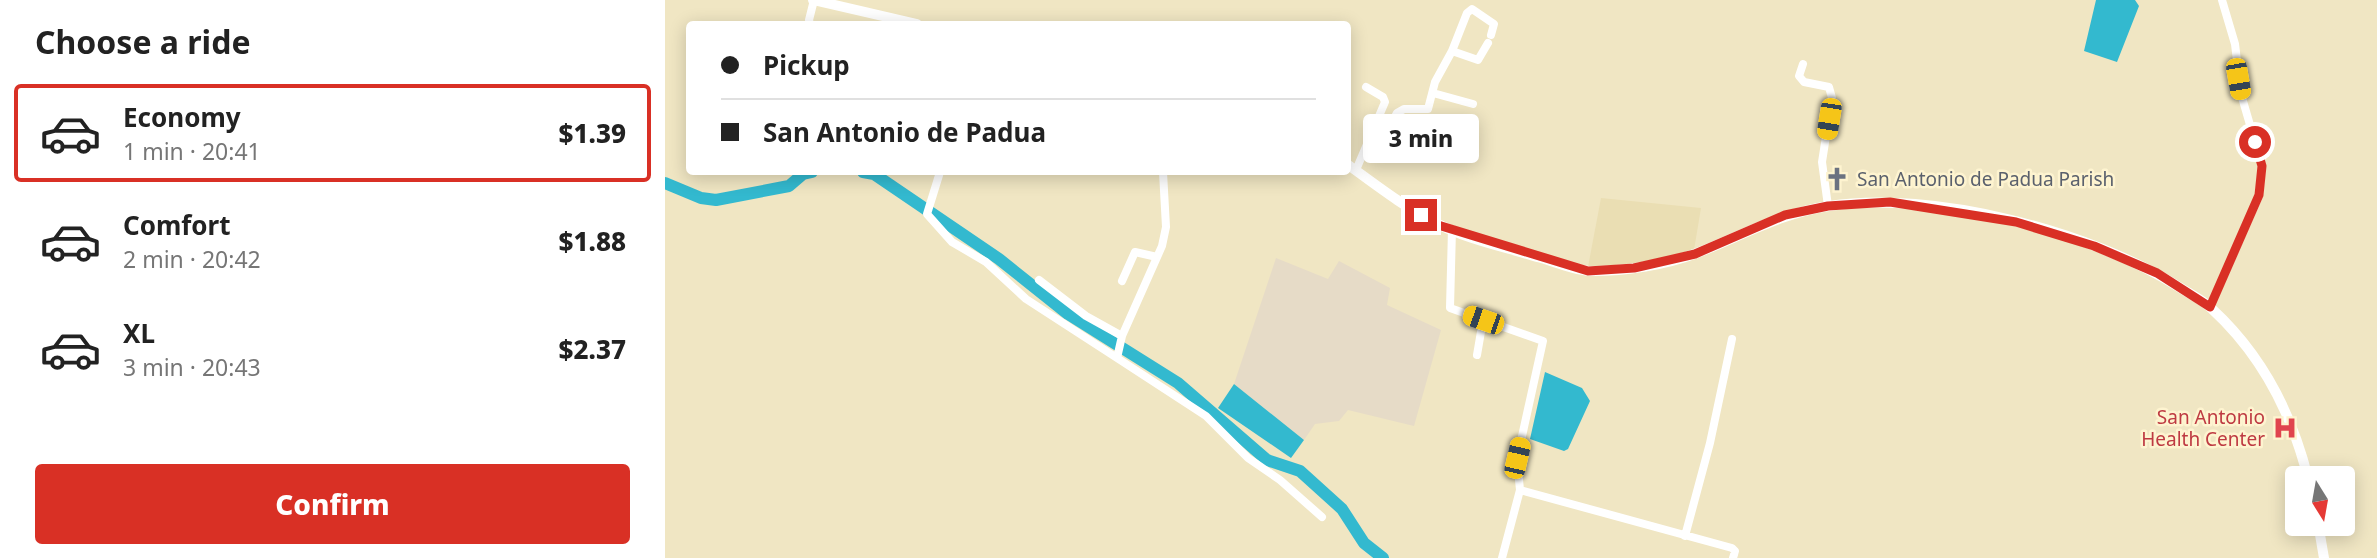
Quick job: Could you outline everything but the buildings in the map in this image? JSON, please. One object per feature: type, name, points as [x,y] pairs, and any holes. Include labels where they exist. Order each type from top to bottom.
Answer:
[{"type":"street","points":[[810,21],[814,0],[904,21]]},
{"type":"street","points":[[2210,307],[2259,195],[2262,177],[2262,166],[2241,94],[2235,44],[2222,0]]},
{"type":"street","points":[[1368,142],[1379,141],[1386,134],[1397,113],[1403,109],[1428,109],[1467,13],[1472,9],[1494,24],[1478,60],[1452,51]]},
{"type":"street","points":[[1803,64],[1800,76],[1804,82],[1829,87],[1832,98],[1822,162],[1828,206]]},
{"type":"street","points":[[1366,87],[1383,97],[1385,102],[1368,142],[1352,167],[1388,194],[1438,225],[1588,271],[1634,268],[1695,254],[1785,215],[1828,206],[1890,202],[2016,222],[2128,259],[2210,307],[2259,364],[2279,396],[2304,466]]},
{"type":"street","points":[[1433,93],[1473,104]]},
{"type":"street","points":[[1386,134],[1429,146]]},
{"type":"street","points":[[939,175],[927,214],[952,242],[986,261],[1026,299],[1118,356],[1206,416],[1248,458],[1280,480],[1322,517]]},
{"type":"street","points":[[1118,356],[1122,339],[1157,257],[1166,227],[1163,175]]},
{"type":"street","points":[[1452,229],[1450,308],[1543,341],[1517,458],[1520,490],[1502,558]]},
{"type":"street","points":[[1122,281],[1135,252],[1157,257]]},
{"type":"street","points":[[1039,280],[1086,316],[1122,339]]},
{"type":"street","points":[[1477,355],[1483,320]]},
{"type":"street","points":[[1685,536],[1710,443],[1732,339]]},
{"type":"street","points":[[1520,490],[1732,548],[1733,558]]},
{"type":"street","points":[[2321,536],[2325,558]]},
{"type":"shaded area","points":[[1601,198],[1701,208],[1694,250],[1632,264],[1588,267]]},
{"type":"shaded area","points":[[1276,258],[1328,279],[1339,261],[1390,288],[1387,305],[1441,330],[1414,426],[1348,410],[1339,421],[1315,424],[1304,440],[1234,384]]},
{"type":"water","points":[[2096,0],[2135,0],[2139,6],[2117,62],[2084,51]]},
{"type":"water","points":[[1545,372],[1582,388],[1590,401],[1568,449],[1564,451],[1530,439]]},
{"type":"water","points":[[1234,384],[1304,440],[1291,458],[1218,408]]},
{"type":"waterway","points":[[665,183],[701,198],[716,200],[789,186],[802,175]]},
{"type":"waterway","points":[[875,175],[999,259],[1068,314],[1178,383],[1267,460],[1300,471],[1342,509],[1364,543],[1383,558]]},
{"type":"place","name":"San Antonio de Padua Parish","points":[[1837,179]]},
{"type":"place","name":"San Antonio Health Center","points":[[2285,428]]},
{"type":"route","points":[[1421,215],[1438,225],[1588,271],[1634,268],[1695,254],[1785,215],[1828,206],[1870,201],[1944,208],[2016,222],[2094,246],[2157,273],[2210,307],[2259,195],[2262,166],[2255,142]]}]
